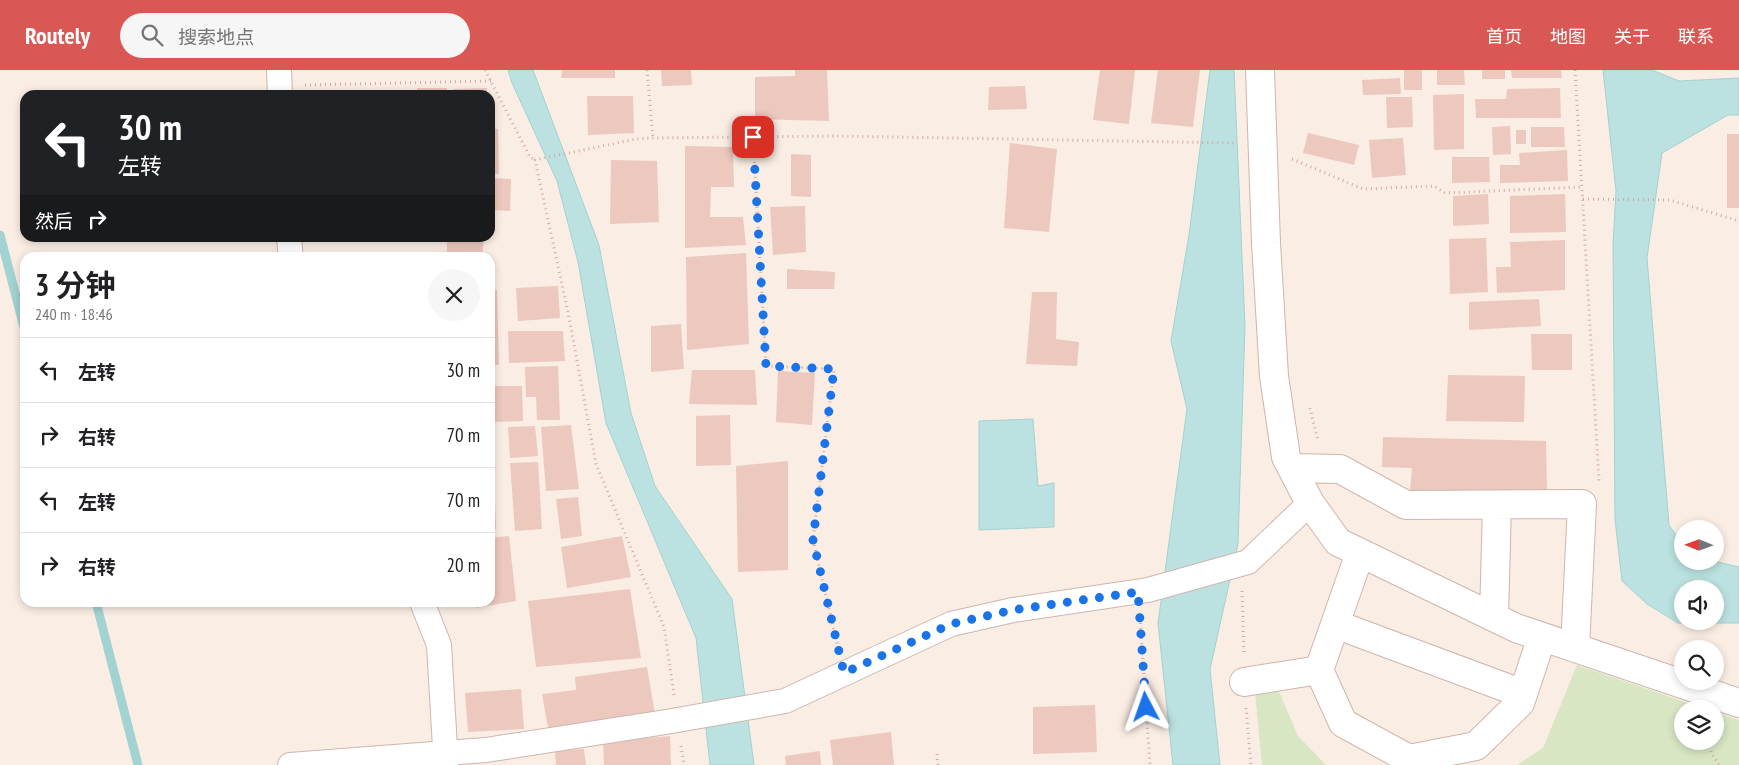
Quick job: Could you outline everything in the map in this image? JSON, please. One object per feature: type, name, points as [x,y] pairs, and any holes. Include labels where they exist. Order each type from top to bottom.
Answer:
[{"type":"street","points":[[1260,70],[1274,376],[1286,457],[1310,504],[1338,542],[1516,628],[1739,703]]},
{"type":"street","points":[[1292,468],[1340,469],[1406,505],[1582,504],[1575,648]]},
{"type":"street","points":[[290,765],[445,759],[486,750],[677,721],[784,701],[951,624],[1013,610],[1143,591],[1248,562],[1310,504]]},
{"type":"street","points":[[1494,618],[1497,505]]},
{"type":"street","points":[[1360,553],[1319,670],[1343,723],[1409,759],[1476,746],[1520,703],[1542,637]]},
{"type":"street","points":[[424,607],[439,645],[445,759]]},
{"type":"street","points":[[1335,624],[1523,694]]},
{"type":"street","points":[[1244,682],[1319,670]]},
{"type":"path","points":[[485,70],[530,157],[535,160],[636,139],[652,138],[836,136],[1263,144]]},
{"type":"path","points":[[647,70],[652,138]]},
{"type":"path","points":[[1575,70],[1601,503],[1582,504]]},
{"type":"path","points":[[280,83],[491,82]]},
{"type":"path","points":[[753,137],[766,366],[834,369],[813,540],[844,673]]},
{"type":"path","points":[[1292,159],[1363,188],[1434,186],[1445,193],[1582,186]]},
{"type":"path","points":[[535,160],[568,312],[596,464],[664,627],[684,765]]},
{"type":"path","points":[[1583,199],[1670,200],[1739,221]]},
{"type":"path","points":[[1143,591],[1150,765]]},
{"type":"path","points":[[1711,750],[1718,765]]},
{"type":"path","points":[[937,754],[938,765]]},
{"type":"green space","points":[[1577,665],[1680,700],[1674,700],[1674,750],[1724,750],[1724,715],[1739,720],[1739,765],[1517,765],[1543,748]]},
{"type":"green space","points":[[1278,689],[1298,736],[1326,765],[1262,765],[1255,693]]},
{"type":"water","points":[[508,70],[533,70],[599,245],[631,413],[655,486],[732,599],[754,765],[710,765],[696,638],[606,423],[578,262],[557,181],[512,83]]},
{"type":"water","points":[[1210,70],[1234,70],[1245,326],[1238,544],[1210,669],[1220,765],[1173,765],[1158,623],[1187,409],[1171,341],[1189,235]]},
{"type":"water","points":[[1603,70],[1652,70],[1679,81],[1739,78],[1739,115],[1728,115],[1662,153],[1647,258],[1669,525],[1674,532],[1674,570],[1724,570],[1724,564],[1739,567],[1739,623],[1724,623],[1724,580],[1674,580],[1674,621],[1647,604],[1622,581],[1615,519],[1613,244],[1616,191]]},
{"type":"water","points":[[1033,419],[1038,486],[1054,483],[1054,527],[979,530],[979,421]]},
{"type":"building","points":[[562,70],[615,70],[615,78],[561,78]]},
{"type":"building","points":[[661,70],[691,70],[692,85],[662,86]]},
{"type":"building","points":[[795,70],[827,70],[829,121],[755,119],[755,77],[795,76]]},
{"type":"building","points":[[1100,70],[1135,70],[1129,124],[1093,120]]},
{"type":"building","points":[[1158,70],[1200,70],[1193,127],[1151,123]]},
{"type":"building","points":[[1404,70],[1422,70],[1422,90],[1404,90]]},
{"type":"building","points":[[1437,70],[1464,70],[1465,85],[1437,85]]},
{"type":"building","points":[[1482,70],[1505,70],[1505,79],[1482,79]]},
{"type":"building","points":[[1511,70],[1561,70],[1562,78],[1512,78]]},
{"type":"building","points":[[1400,78],[1401,94],[1363,95],[1362,80]]},
{"type":"building","points":[[1025,86],[1027,109],[988,110],[989,87]]},
{"type":"building","points":[[417,88],[447,88],[447,90],[417,90]]},
{"type":"building","points":[[487,88],[487,90],[454,90]]},
{"type":"building","points":[[1560,88],[1561,118],[1476,118],[1475,99],[1506,99],[1507,89]]},
{"type":"building","points":[[1464,94],[1464,149],[1434,150],[1433,95]]},
{"type":"building","points":[[587,96],[633,96],[634,133],[588,135]]},
{"type":"building","points":[[1386,97],[1412,97],[1413,127],[1387,128]]},
{"type":"building","points":[[1510,126],[1511,154],[1493,155],[1492,127]]},
{"type":"building","points":[[1531,127],[1564,127],[1565,147],[1531,147]]},
{"type":"building","points":[[495,129],[498,129],[499,174],[495,174]]},
{"type":"building","points":[[1516,130],[1526,130],[1526,144],[1516,144]]},
{"type":"building","points":[[1308,133],[1359,145],[1354,165],[1303,153]]},
{"type":"building","points":[[1727,134],[1739,134],[1739,208],[1727,208]]},
{"type":"building","points":[[1403,138],[1406,175],[1372,178],[1369,140]]},
{"type":"building","points":[[1010,143],[1057,149],[1049,232],[1004,228]]},
{"type":"building","points":[[685,146],[733,147],[734,187],[711,187],[710,217],[743,217],[746,245],[685,248]]},
{"type":"building","points":[[1567,150],[1568,181],[1500,183],[1500,165],[1520,165],[1519,153]]},
{"type":"building","points":[[791,154],[811,155],[811,197],[791,196]]},
{"type":"building","points":[[1452,157],[1489,157],[1490,182],[1452,183]]},
{"type":"building","points":[[611,160],[657,161],[659,222],[610,224]]},
{"type":"building","points":[[495,178],[511,179],[510,211],[495,210]]},
{"type":"building","points":[[1488,194],[1489,224],[1453,226],[1453,196]]},
{"type":"building","points":[[1565,194],[1566,232],[1510,233],[1510,196]]},
{"type":"building","points":[[805,206],[806,252],[773,255],[770,207]]},
{"type":"building","points":[[1486,238],[1488,292],[1450,294],[1449,239]]},
{"type":"building","points":[[1565,240],[1565,290],[1497,293],[1496,267],[1511,267],[1510,242]]},
{"type":"building","points":[[447,242],[484,242],[483,252],[447,252]]},
{"type":"building","points":[[746,253],[749,344],[687,350],[686,257]]},
{"type":"building","points":[[787,269],[835,272],[834,289],[787,289]]},
{"type":"building","points":[[558,286],[560,318],[518,321],[516,288]]},
{"type":"building","points":[[495,290],[497,290],[499,365],[495,365]]},
{"type":"building","points":[[1032,292],[1057,292],[1056,339],[1079,342],[1077,366],[1026,364]]},
{"type":"building","points":[[1539,299],[1541,326],[1469,330],[1469,302]]},
{"type":"building","points":[[681,324],[684,369],[651,372],[651,326]]},
{"type":"building","points":[[508,331],[563,331],[565,361],[509,363]]},
{"type":"building","points":[[1531,334],[1572,334],[1572,370],[1532,370]]},
{"type":"building","points":[[558,366],[560,420],[537,420],[536,397],[526,397],[525,367]]},
{"type":"building","points":[[692,370],[755,370],[757,405],[689,404]]},
{"type":"building","points":[[778,371],[815,373],[812,425],[776,422]]},
{"type":"building","points":[[1448,375],[1525,376],[1524,422],[1446,421]]},
{"type":"building","points":[[495,386],[522,386],[523,421],[495,422]]},
{"type":"building","points":[[730,415],[731,465],[696,466],[696,416]]},
{"type":"building","points":[[571,425],[579,489],[546,491],[541,427]]},
{"type":"building","points":[[535,426],[538,456],[510,458],[508,427]]},
{"type":"building","points":[[1383,437],[1546,441],[1547,494],[1410,491],[1412,468],[1382,467]]},
{"type":"building","points":[[788,461],[788,570],[738,572],[736,466]]},
{"type":"building","points":[[538,462],[542,529],[515,531],[510,463]]},
{"type":"building","points":[[578,497],[582,536],[561,539],[556,499]]},
{"type":"building","points":[[509,536],[516,601],[495,605],[495,537]]},
{"type":"building","points":[[622,536],[631,577],[567,588],[561,547]]},
{"type":"building","points":[[630,589],[641,658],[536,667],[528,601]]},
{"type":"building","points":[[647,667],[655,714],[548,728],[542,694],[576,690],[575,677]]},
{"type":"building","points":[[521,689],[524,729],[468,732],[465,693]]},
{"type":"building","points":[[1095,705],[1097,752],[1033,754],[1033,707]]},
{"type":"building","points":[[891,732],[894,765],[833,765],[830,740]]},
{"type":"building","points":[[670,736],[671,765],[604,765],[603,742]]},
{"type":"building","points":[[584,749],[586,765],[556,765],[555,751]]},
{"type":"building","points":[[820,751],[821,765],[786,765],[785,756]]},
{"type":"waterway","points":[[0,235],[20,312]]},
{"type":"waterway","points":[[97,607],[138,765]]},
{"type":"route","points":[[753,137],[766,366],[834,369],[813,540],[844,673],[951,624],[1013,610],[1138,592],[1146,707]]}]
